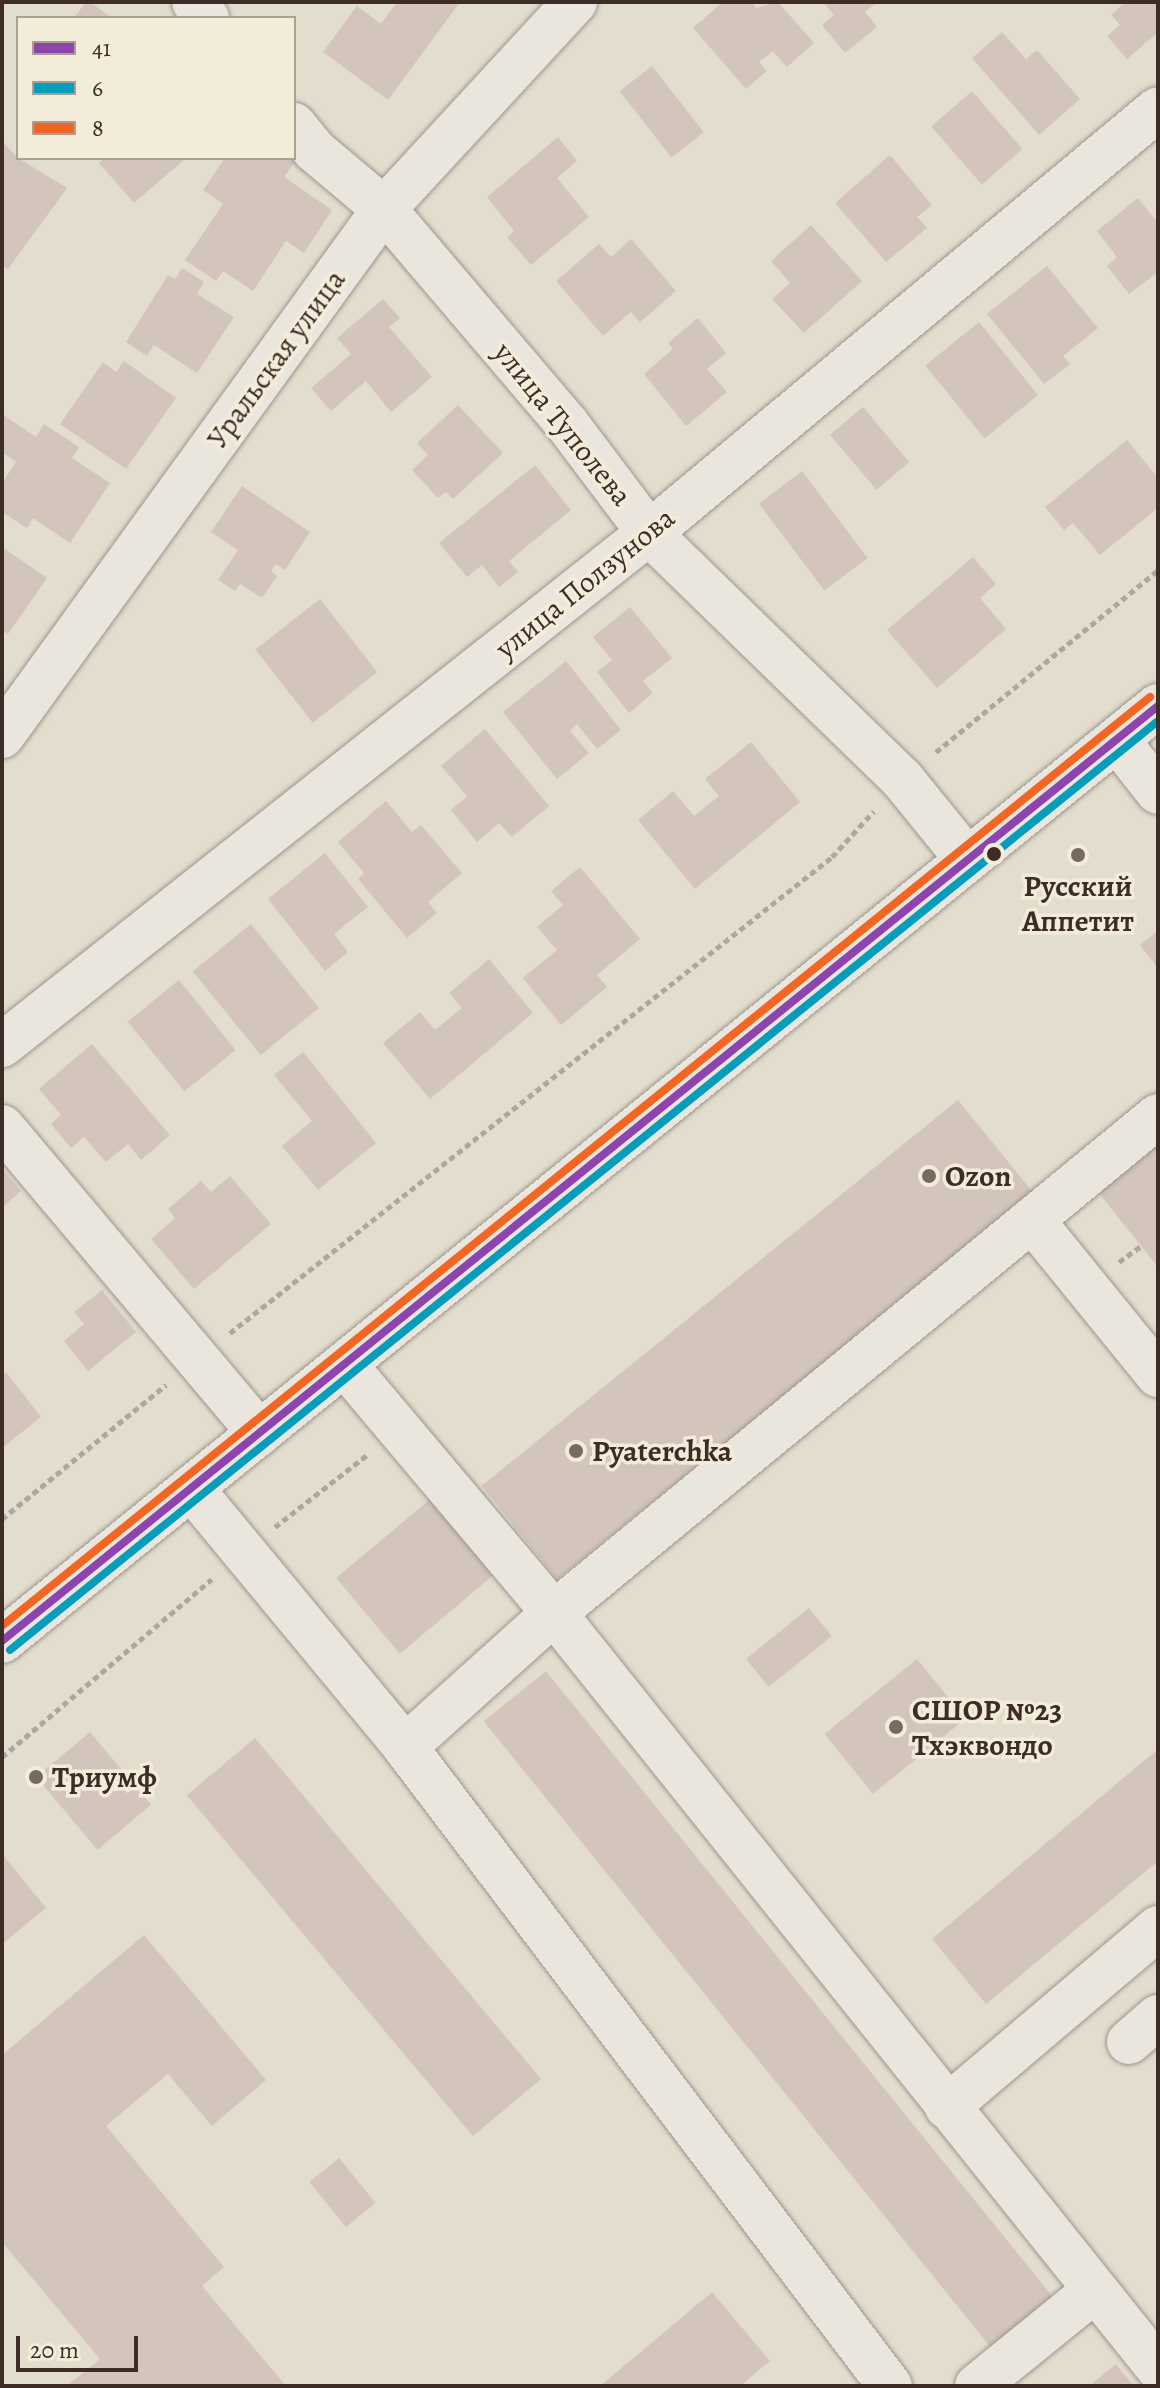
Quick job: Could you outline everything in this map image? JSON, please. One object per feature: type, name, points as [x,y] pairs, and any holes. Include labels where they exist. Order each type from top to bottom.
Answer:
[{"type":"street","name":"Уральская улица","points":[[2,736],[384,209],[575,2]]},
{"type":"street","name":"улица Ползунова","points":[[2,1045],[649,533],[1158,109]]},
{"type":"street","name":"улица Туполева","points":[[296,128],[314,150],[384,209],[567,424],[649,533],[902,779],[967,859]]},
{"type":"street","points":[[2,1641],[1158,706]]},
{"type":"street","points":[[1117,740],[1158,792]]},
{"type":"street","points":[[405,1747],[554,1613],[1158,1116]]},
{"type":"street","points":[[2,1127],[260,1433]]},
{"type":"street","points":[[1032,1220],[1158,1375]]},
{"type":"street","points":[[345,1365],[554,1613],[1158,2368]]},
{"type":"street","points":[[191,1488],[405,1747],[890,2386]]},
{"type":"street","points":[[947,2107],[1158,1928]]},
{"type":"street","points":[[977,2386],[1094,2291]]},
{"type":"path","points":[[2,1519],[198,1359],[832,857],[902,779],[1158,570]]},
{"type":"path","points":[[2,1757],[245,1552],[398,1430]]},
{"type":"building","points":[[86,2],[90,2],[109,16],[76,16]]},
{"type":"building","points":[[397,2],[460,2],[388,100],[323,52],[357,6],[381,24]]},
{"type":"building","points":[[723,2],[752,2],[756,8],[778,2],[814,43],[787,67],[773,51],[759,62],[767,71],[746,89],[693,28]]},
{"type":"building","points":[[823,2],[877,2],[865,12],[877,27],[845,53],[822,25],[834,15]]},
{"type":"building","points":[[1125,2],[1158,3],[1158,32],[1127,59],[1107,36],[1120,25],[1111,15]]},
{"type":"building","points":[[1002,32],[1026,59],[1037,50],[1080,99],[1039,135],[972,58]]},
{"type":"building","points":[[652,66],[704,132],[671,157],[620,91]]},
{"type":"building","points":[[972,91],[1023,149],[982,185],[931,126]]},
{"type":"building","points":[[558,137],[577,161],[557,178],[589,217],[531,265],[507,237],[514,231],[487,197]]},
{"type":"building","points":[[2,141],[16,156],[16,160],[21,160],[67,188],[8,269],[2,265]]},
{"type":"building","points":[[890,155],[932,205],[917,217],[927,228],[886,262],[835,203]]},
{"type":"building","points":[[102,160],[184,160],[134,203],[99,163]]},
{"type":"building","points":[[224,160],[296,160],[284,177],[332,210],[304,253],[286,241],[253,291],[223,271],[216,281],[185,260],[223,204],[203,190]]},
{"type":"building","points":[[1138,198],[1158,223],[1158,272],[1129,294],[1107,266],[1117,257],[1097,231]]},
{"type":"building","points":[[811,225],[862,281],[804,333],[772,299],[790,283],[771,261]]},
{"type":"building","points":[[631,239],[676,291],[640,322],[631,312],[603,336],[556,281],[599,244],[611,257]]},
{"type":"building","points":[[1047,266],[1098,328],[1063,356],[1070,364],[1044,384],[987,314]]},
{"type":"building","points":[[182,268],[204,282],[197,294],[234,317],[197,373],[154,345],[147,356],[126,342],[168,275],[175,279]]},
{"type":"building","points":[[383,299],[400,318],[389,327],[432,377],[391,412],[366,381],[331,411],[311,388],[351,354],[337,338]]},
{"type":"building","points":[[698,318],[726,353],[707,369],[727,392],[686,426],[644,374],[673,349],[668,343]]},
{"type":"building","points":[[979,322],[1038,395],[985,438],[925,365]]},
{"type":"building","points":[[124,361],[176,398],[126,469],[60,424],[103,362],[116,372]]},
{"type":"building","points":[[458,405],[503,453],[453,499],[446,492],[438,498],[412,470],[428,455],[417,443]]},
{"type":"building","points":[[863,407],[909,462],[876,490],[830,435]]},
{"type":"building","points":[[2,414],[36,437],[44,424],[79,447],[72,458],[110,483],[70,543],[33,518],[27,528],[2,512],[2,483],[16,462],[2,452]]},
{"type":"building","points":[[1127,440],[1158,478],[1158,508],[1100,555],[1073,523],[1064,530],[1045,507]]},
{"type":"building","points":[[535,465],[571,510],[509,561],[518,572],[499,587],[482,565],[467,577],[439,543]]},
{"type":"building","points":[[802,471],[868,558],[824,591],[759,503]]},
{"type":"building","points":[[242,486],[310,532],[285,570],[276,564],[271,571],[277,576],[262,598],[240,584],[235,591],[218,580],[238,550],[211,532]]},
{"type":"building","points":[[2,547],[47,578],[8,634],[2,630]]},
{"type":"building","points":[[973,557],[996,584],[980,598],[1006,629],[937,688],[887,630]]},
{"type":"building","points":[[320,599],[377,672],[313,723],[255,649]]},
{"type":"building","points":[[630,607],[672,658],[643,681],[653,693],[629,713],[597,672],[612,660],[593,637]]},
{"type":"building","points":[[566,661],[621,730],[597,749],[577,724],[570,731],[589,753],[557,779],[503,712]]},
{"type":"building","points":[[485,729],[549,806],[512,837],[499,823],[477,842],[451,810],[467,796],[441,766]]},
{"type":"building","points":[[751,742],[800,802],[695,889],[638,820],[673,791],[694,816],[719,796],[705,779]]},
{"type":"building","points":[[386,801],[412,832],[421,825],[462,873],[428,902],[437,913],[407,938],[358,879],[364,873],[338,842]]},
{"type":"building","points":[[325,853],[368,907],[334,934],[348,952],[325,971],[268,899]]},
{"type":"building","points":[[580,867],[640,939],[597,975],[607,987],[561,1025],[523,978],[557,950],[537,927],[563,905],[551,891]]},
{"type":"building","points":[[251,924],[319,1008],[261,1055],[193,971]]},
{"type":"building","points":[[1158,931],[1158,968],[1140,945]]},
{"type":"building","points":[[489,959],[533,1013],[430,1099],[383,1043],[420,1012],[435,1030],[462,1008],[449,993]]},
{"type":"building","points":[[179,980],[236,1050],[184,1091],[128,1022]]},
{"type":"building","points":[[92,1044],[170,1135],[141,1160],[128,1144],[106,1162],[84,1137],[71,1148],[51,1124],[61,1115],[39,1089]]},
{"type":"building","points":[[303,1052],[376,1143],[318,1190],[282,1146],[312,1121],[274,1075]]},
{"type":"building","points":[[958,1100],[1034,1193],[557,1579],[482,1486]]},
{"type":"building","points":[[1158,1145],[1158,1267],[1098,1192]]},
{"type":"building","points":[[2,1169],[21,1191],[2,1208]]},
{"type":"building","points":[[230,1176],[271,1224],[194,1289],[151,1239],[175,1218],[168,1209],[201,1181],[211,1192]]},
{"type":"building","points":[[102,1290],[136,1332],[88,1371],[64,1341],[84,1324],[74,1312]]},
{"type":"building","points":[[6,1372],[41,1417],[2,1448],[2,1375]]},
{"type":"building","points":[[435,1495],[499,1571],[400,1654],[336,1578]]},
{"type":"building","points":[[809,1608],[832,1636],[769,1687],[746,1659]]},
{"type":"building","name":"СШОР №23 Тхэквондо","points":[[917,1659],[965,1719],[873,1794],[825,1734]]},
{"type":"building","points":[[546,1671],[1053,2297],[991,2348],[484,1721]]},
{"type":"building","points":[[90,1732],[151,1805],[97,1850],[36,1777]]},
{"type":"building","points":[[255,1738],[541,2079],[473,2136],[187,1795]]},
{"type":"building","points":[[1158,1749],[1158,1861],[986,2004],[932,1939]]},
{"type":"building","points":[[2,1854],[46,1908],[2,1944]]},
{"type":"building","points":[[144,1935],[266,2080],[212,2126],[168,2074],[106,2126],[224,2267],[202,2286],[286,2386],[67,2386],[100,2359],[2,2242],[2,2055]]},
{"type":"building","points":[[339,2158],[376,2203],[346,2227],[309,2182]]},
{"type":"building","points":[[712,2292],[770,2361],[740,2386],[600,2386]]},
{"type":"building","points":[[1116,2364],[1134,2386],[1089,2386]]},
{"type":"transit line","name":"8","points":[[2,1626],[1150,697]]},
{"type":"transit line","name":"41","points":[[2,1641],[1158,706]]},
{"type":"transit line","name":"6","points":[[10,1650],[1158,721]]},
{"type":"place","name":"Русский Аппетит","points":[[1078,855]]},
{"type":"place","name":"Ozon","points":[[929,1176]]},
{"type":"place","name":"Pyaterchka","points":[[576,1451]]},
{"type":"place","name":"СШОР №23 Тхэквондо","points":[[896,1727]]},
{"type":"place","name":"Триумф","points":[[36,1777]]}]
